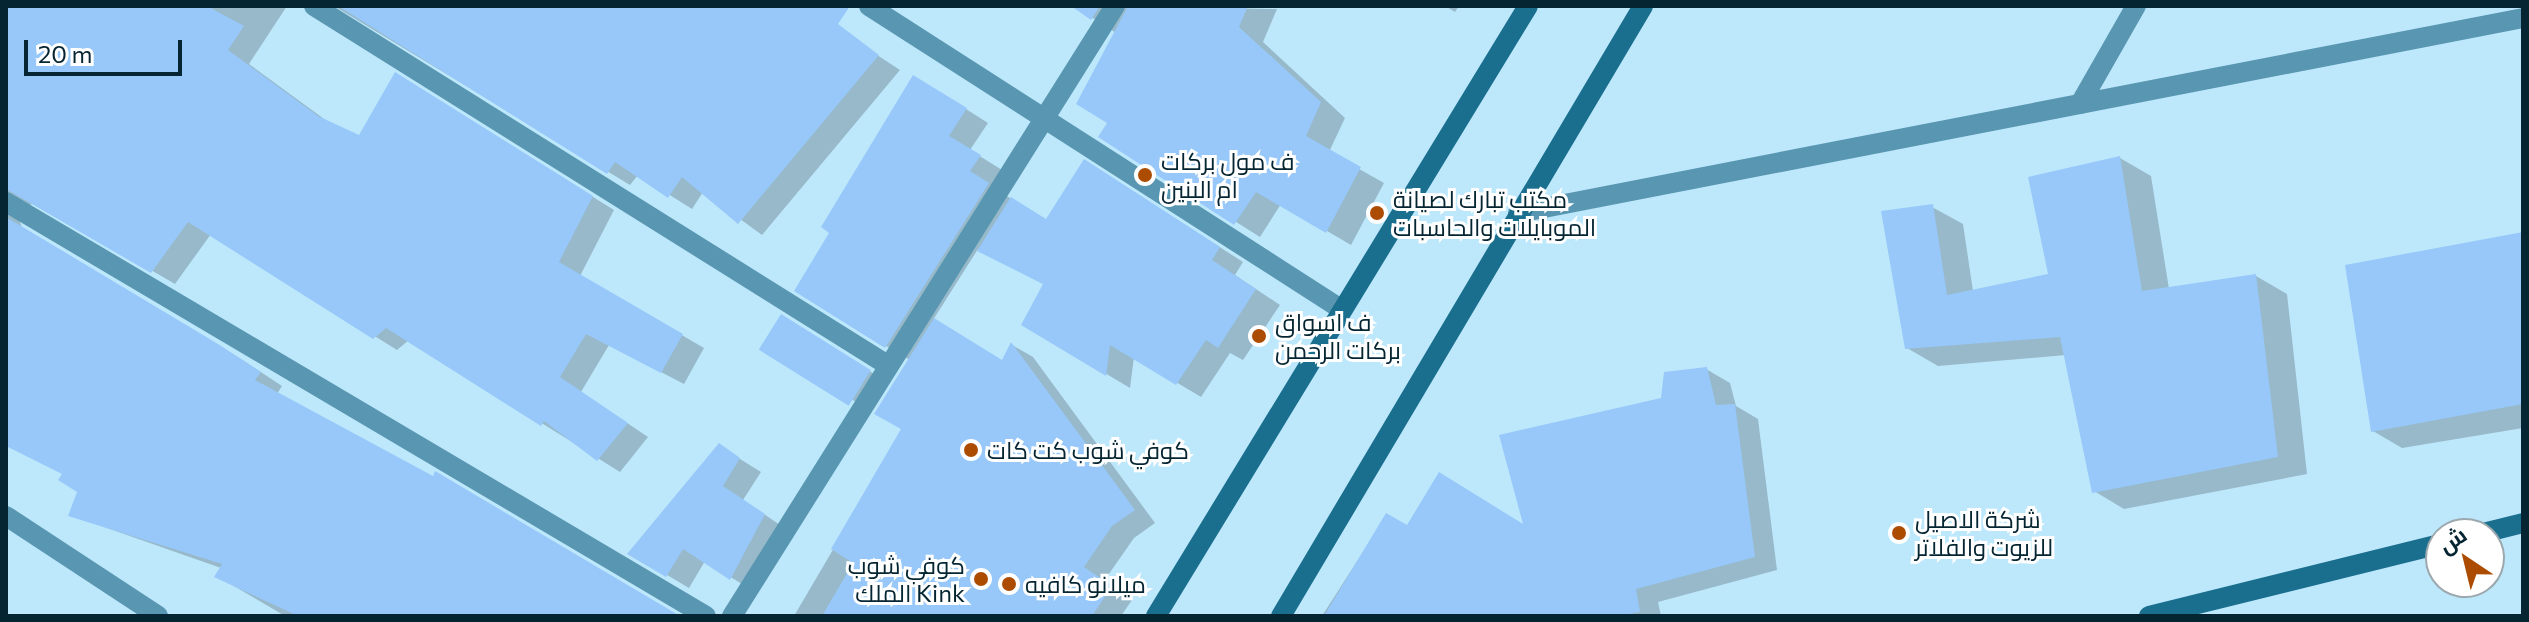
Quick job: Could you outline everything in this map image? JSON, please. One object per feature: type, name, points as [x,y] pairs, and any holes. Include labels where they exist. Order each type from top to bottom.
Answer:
[{"type":"street","points":[[314,6],[889,366]]},
{"type":"street","points":[[869,6],[1341,309]]},
{"type":"street","points":[[732,616],[1115,6]]},
{"type":"street","points":[[1156,616],[1528,6]]},
{"type":"street","points":[[1281,616],[1643,6]]},
{"type":"street","points":[[2080,104],[2136,6]]},
{"type":"street","points":[[1518,213],[2523,18]]},
{"type":"street","points":[[6,202],[706,616]]},
{"type":"street","points":[[6,516],[158,616]]},
{"type":"street","points":[[2149,616],[2425,548]]},
{"type":"building","points":[[6,6],[207,6],[244,26],[228,50],[318,116],[359,135],[395,72],[593,196],[559,262],[683,334],[661,373],[586,334],[560,377],[628,423],[597,461],[544,421],[541,426],[386,328],[373,339],[188,222],[151,273],[6,189]]},
{"type":"building","points":[[338,6],[850,6],[838,24],[879,55],[738,224],[682,177],[668,198],[615,162],[607,174]]},
{"type":"building","points":[[1071,6],[1100,6],[1091,20]]},
{"type":"building","points":[[1128,6],[1248,6],[1239,27],[1321,102],[1306,136],[1361,167],[1326,233],[1256,192],[1234,225],[1098,137],[1107,123],[1076,104]]},
{"type":"building","points":[[913,75],[967,108],[949,136],[981,155],[970,171],[989,183],[885,348],[794,291],[829,233],[821,227]]},
{"type":"building","points":[[2120,156],[2142,291],[2256,274],[2278,457],[2092,493],[2060,337],[1905,349],[1881,211],[1933,204],[1947,295],[2048,274],[2028,177]]},
{"type":"building","points":[[1084,159],[1220,247],[1212,260],[1256,289],[1218,348],[1206,340],[1176,385],[1110,345],[1106,376],[1021,325],[1043,284],[977,251],[1011,197],[1046,219]]},
{"type":"building","points":[[6,217],[261,372],[255,380],[433,476],[435,471],[680,616],[298,616],[214,577],[222,564],[68,516],[77,492],[58,480],[62,474],[6,446]]},
{"type":"building","points":[[2523,232],[2523,404],[2371,432],[2345,265]]},
{"type":"building","points":[[781,314],[871,370],[849,406],[759,350]]},
{"type":"building","points":[[934,318],[1002,360],[1011,342],[1135,510],[1112,526],[1084,567],[1112,586],[1092,616],[822,616],[853,563],[831,549],[901,429],[874,414]]},
{"type":"building","points":[[1707,367],[1716,405],[1735,404],[1755,557],[1636,589],[1640,612],[1618,616],[1324,616],[1386,513],[1407,525],[1439,472],[1523,524],[1499,435],[1661,398],[1664,372]]},
{"type":"building","points":[[719,443],[740,458],[723,486],[765,514],[730,580],[683,549],[666,577],[627,554]]},
{"type":"place","name":"ف مول بركات ام البنين","points":[[1145,175]]},
{"type":"place","name":"مكتب تبارك لصيانة الموبايلات والحاسبات","points":[[1377,213]]},
{"type":"place","name":"ف اسواق بركات الرحمن","points":[[1259,336]]},
{"type":"place","name":"كوفي شوب كت كات","points":[[971,450]]},
{"type":"place","name":"شركة الاصيل للزيوت والفلاتر","points":[[1899,533]]},
{"type":"place","name":"كوفي شوب الملك Kink","points":[[981,579]]},
{"type":"place","name":"ميلانو كافيه","points":[[1009,584]]}]
